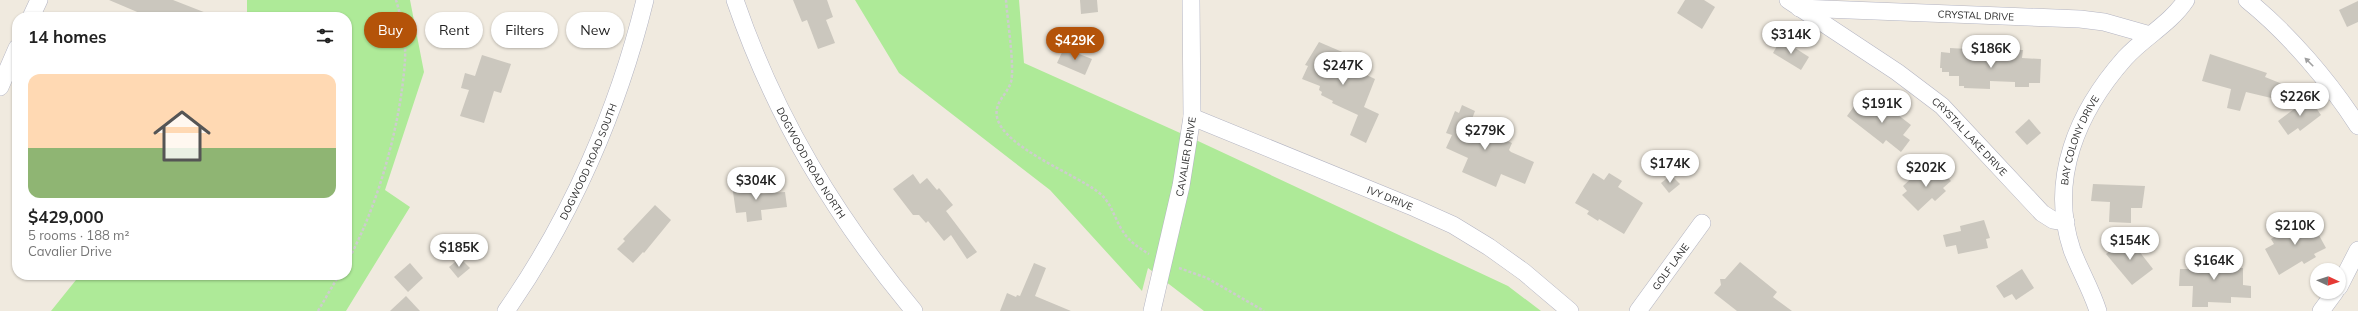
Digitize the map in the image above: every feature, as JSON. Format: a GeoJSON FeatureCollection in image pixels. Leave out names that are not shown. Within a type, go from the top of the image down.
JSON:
{"type":"FeatureCollection","features":[{"type":"Feature","properties":{"kind":"street"},"geometry":{"type":"LineString","coordinates":[[33,12],[39,0]]}},
{"type":"Feature","properties":{"kind":"street","name":"DOGWOOD ROAD SOUTH"},"geometry":{"type":"LineString","coordinates":[[506,311],[549,245],[576,193],[604,125],[624,69],[644,0]]}},
{"type":"Feature","properties":{"kind":"street","name":"DOGWOOD ROAD NORTH"},"geometry":{"type":"LineString","coordinates":[[735,0],[768,86],[817,179],[849,227],[914,311]]}},
{"type":"Feature","properties":{"kind":"street","name":"CAVALIER DRIVE"},"geometry":{"type":"LineString","coordinates":[[1152,311],[1165,262],[1181,186],[1192,117],[1191,0]]}},
{"type":"Feature","properties":{"kind":"street","name":"BAY COLONY DRIVE"},"geometry":{"type":"LineString","coordinates":[[2098,311],[2092,293],[2072,250],[2066,222],[2064,186],[2070,151],[2082,120],[2111,74],[2131,52],[2172,18],[2186,0]]}},
{"type":"Feature","properties":{"kind":"street"},"geometry":{"type":"LineString","coordinates":[[2246,0],[2320,73],[2342,100],[2358,126]]}},
{"type":"Feature","properties":{"kind":"street","name":"CRYSTAL DRIVE"},"geometry":{"type":"LineString","coordinates":[[1794,4],[2080,19],[2104,22],[2150,35]]}},
{"type":"Feature","properties":{"kind":"street","name":"CRYSTAL LAKE DRIVE"},"geometry":{"type":"LineString","coordinates":[[1794,4],[1897,72],[1939,103],[1970,134],[2042,213],[2053,220],[2066,222]]}},
{"type":"Feature","properties":{"kind":"street"},"geometry":{"type":"LineString","coordinates":[[0,87],[12,59]]}},
{"type":"Feature","properties":{"kind":"street","name":"IVY DRIVE"},"geometry":{"type":"LineString","coordinates":[[1192,117],[1453,225],[1489,247],[1524,272],[1570,311]]}},
{"type":"Feature","properties":{"kind":"street","name":"GOLF LANE"},"geometry":{"type":"LineString","coordinates":[[1638,311],[1702,223]]}},
{"type":"Feature","properties":{"kind":"street"},"geometry":{"type":"LineString","coordinates":[[2346,273],[2358,250]]}},
{"type":"Feature","properties":{"kind":"street"},"geometry":{"type":"LineString","coordinates":[[2321,311],[2330,299]]}},
{"type":"Feature","properties":{"kind":"path"},"geometry":{"type":"LineString","coordinates":[[352,253],[378,187],[397,119],[405,60],[403,25],[396,0]]}},
{"type":"Feature","properties":{"kind":"path"},"geometry":{"type":"LineString","coordinates":[[1006,0],[1011,82],[998,103],[996,111],[1002,128],[1010,137],[1064,173],[1098,191],[1107,200],[1123,232],[1134,245],[1165,262],[1207,278],[1264,311]]}},
{"type":"Feature","properties":{"kind":"path"},"geometry":{"type":"LineString","coordinates":[[318,311],[336,280]]}},
{"type":"Feature","properties":{"kind":"green space"},"geometry":{"type":"Polygon","coordinates":[[[247,0],[410,0],[412,12],[364,12],[364,48],[417,48],[417,36],[424,72],[385,190],[410,207],[346,311],[51,311],[76,280],[352,280],[352,12],[247,12],[247,0]]]}},
{"type":"Feature","properties":{"kind":"green space"},"geometry":{"type":"Polygon","coordinates":[[[855,0],[1019,0],[1024,63],[1198,141],[1508,286],[1541,311],[1204,311],[1148,268],[1142,291],[1050,190],[899,73],[855,0]]]}},
{"type":"Feature","properties":{"kind":"building"},"geometry":{"type":"Polygon","coordinates":[[[109,0],[173,0],[204,12],[137,12],[109,0]]]}},
{"type":"Feature","properties":{"kind":"building"},"geometry":{"type":"Polygon","coordinates":[[[793,0],[827,0],[833,17],[826,20],[835,43],[818,49],[807,20],[802,22],[793,0]]]}},
{"type":"Feature","properties":{"kind":"building"},"geometry":{"type":"Polygon","coordinates":[[[1080,0],[1097,0],[1098,12],[1081,14],[1080,0]]]}},
{"type":"Feature","properties":{"kind":"building"},"geometry":{"type":"Polygon","coordinates":[[[1685,0],[1704,0],[1715,7],[1702,29],[1677,13],[1685,0]]]}},
{"type":"Feature","properties":{"kind":"building"},"geometry":{"type":"Polygon","coordinates":[[[2358,1],[2358,22],[2347,27],[2339,10],[2358,1]]]}},
{"type":"Feature","properties":{"kind":"building"},"geometry":{"type":"Polygon","coordinates":[[[1781,39],[1809,57],[1801,70],[1773,53],[1781,39]]]}},
{"type":"Feature","properties":{"kind":"building"},"geometry":{"type":"Polygon","coordinates":[[[1319,42],[1354,57],[1352,61],[1359,64],[1358,71],[1375,79],[1364,107],[1379,114],[1366,143],[1350,135],[1358,115],[1332,103],[1333,101],[1321,95],[1322,92],[1319,90],[1320,86],[1302,79],[1308,66],[1305,65],[1319,42]]]}},
{"type":"Feature","properties":{"kind":"building"},"geometry":{"type":"Polygon","coordinates":[[[1064,48],[1092,59],[1085,75],[1057,63],[1064,48]]]}},
{"type":"Feature","properties":{"kind":"building"},"geometry":{"type":"Polygon","coordinates":[[[1950,48],[1968,49],[1968,54],[1975,55],[1975,57],[2006,58],[2006,50],[2023,50],[2022,58],[2041,59],[2040,83],[2029,83],[2029,87],[2015,87],[2015,82],[1990,81],[1990,89],[1964,88],[1964,86],[1959,86],[1959,76],[1949,76],[1949,72],[1942,72],[1942,68],[1940,68],[1941,52],[1950,53],[1950,48]]]}},
{"type":"Feature","properties":{"kind":"building"},"geometry":{"type":"Polygon","coordinates":[[[2210,54],[2267,73],[2265,77],[2292,88],[2288,102],[2246,92],[2240,111],[2227,108],[2231,89],[2202,81],[2210,54]]]}},
{"type":"Feature","properties":{"kind":"building"},"geometry":{"type":"Polygon","coordinates":[[[482,55],[511,64],[501,93],[494,91],[484,123],[460,116],[469,90],[461,88],[465,73],[475,76],[482,55]]]}},
{"type":"Feature","properties":{"kind":"building"},"geometry":{"type":"Polygon","coordinates":[[[1875,97],[1911,125],[1903,135],[1910,140],[1901,152],[1886,140],[1883,144],[1847,116],[1855,105],[1863,112],[1875,97]]]}},
{"type":"Feature","properties":{"kind":"building"},"geometry":{"type":"Polygon","coordinates":[[[2309,98],[2321,115],[2300,131],[2298,128],[2288,135],[2278,121],[2309,98]]]}},
{"type":"Feature","properties":{"kind":"building"},"geometry":{"type":"Polygon","coordinates":[[[1462,105],[1475,111],[1472,119],[1475,120],[1474,122],[1486,128],[1484,131],[1512,143],[1509,150],[1511,152],[1534,162],[1525,184],[1501,174],[1496,187],[1462,172],[1468,158],[1446,148],[1452,135],[1446,133],[1455,111],[1459,113],[1462,105]]]}},
{"type":"Feature","properties":{"kind":"building"},"geometry":{"type":"Polygon","coordinates":[[[2029,119],[2041,133],[2027,145],[2015,132],[2029,119]]]}},
{"type":"Feature","properties":{"kind":"building"},"geometry":{"type":"Polygon","coordinates":[[[1935,164],[1951,181],[1943,188],[1946,191],[1935,201],[1932,198],[1918,211],[1902,195],[1907,191],[1903,186],[1915,175],[1920,179],[1935,164]]]}},
{"type":"Feature","properties":{"kind":"building"},"geometry":{"type":"Polygon","coordinates":[[[1593,173],[1604,180],[1609,173],[1622,181],[1618,187],[1643,203],[1624,234],[1599,219],[1598,221],[1587,214],[1589,211],[1575,203],[1593,173]]]}},
{"type":"Feature","properties":{"kind":"building"},"geometry":{"type":"Polygon","coordinates":[[[913,174],[920,184],[927,178],[937,190],[939,188],[953,205],[946,211],[977,252],[967,259],[951,235],[944,241],[928,221],[926,223],[919,215],[913,215],[893,189],[913,174]]]}},
{"type":"Feature","properties":{"kind":"building"},"geometry":{"type":"Polygon","coordinates":[[[1671,175],[1680,184],[1669,193],[1661,183],[1671,175]]]}},
{"type":"Feature","properties":{"kind":"building"},"geometry":{"type":"Polygon","coordinates":[[[756,182],[757,194],[785,192],[787,207],[761,210],[762,220],[747,222],[746,212],[736,213],[732,185],[756,182]]]}},
{"type":"Feature","properties":{"kind":"building"},"geometry":{"type":"Polygon","coordinates":[[[2093,184],[2145,186],[2142,208],[2131,208],[2131,223],[2109,222],[2110,202],[2091,201],[2093,184]]]}},
{"type":"Feature","properties":{"kind":"building"},"geometry":{"type":"Polygon","coordinates":[[[655,205],[671,220],[644,253],[643,252],[633,263],[617,249],[625,241],[623,239],[655,205]]]}},
{"type":"Feature","properties":{"kind":"building"},"geometry":{"type":"Polygon","coordinates":[[[2309,217],[2326,248],[2314,254],[2316,257],[2304,264],[2302,261],[2279,275],[2265,249],[2274,244],[2271,239],[2309,217]]]}},
{"type":"Feature","properties":{"kind":"building"},"geometry":{"type":"Polygon","coordinates":[[[1984,220],[1990,238],[1986,239],[1988,248],[1958,254],[1956,245],[1946,247],[1943,235],[1961,231],[1960,226],[1984,220]]]}},
{"type":"Feature","properties":{"kind":"building"},"geometry":{"type":"Polygon","coordinates":[[[2128,237],[2153,269],[2132,285],[2106,254],[2128,237]]]}},
{"type":"Feature","properties":{"kind":"building"},"geometry":{"type":"Polygon","coordinates":[[[2194,254],[2209,255],[2210,260],[2232,261],[2231,267],[2243,268],[2243,285],[2251,286],[2251,298],[2231,297],[2231,303],[2208,302],[2208,307],[2192,307],[2193,286],[2179,286],[2180,269],[2193,269],[2194,254]]]}},
{"type":"Feature","properties":{"kind":"building"},"geometry":{"type":"Polygon","coordinates":[[[460,258],[470,268],[458,278],[449,267],[460,258]]]}},
{"type":"Feature","properties":{"kind":"building"},"geometry":{"type":"Polygon","coordinates":[[[1740,262],[1777,292],[1773,297],[1792,311],[1737,311],[1714,293],[1721,285],[1720,279],[1725,279],[1740,262]]]}},
{"type":"Feature","properties":{"kind":"building"},"geometry":{"type":"Polygon","coordinates":[[[410,263],[423,278],[408,292],[394,277],[410,263]]]}},
{"type":"Feature","properties":{"kind":"building"},"geometry":{"type":"Polygon","coordinates":[[[1034,263],[1046,268],[1035,296],[1071,311],[1000,311],[1007,293],[1016,297],[1017,295],[1020,296],[1034,263]]]}},
{"type":"Feature","properties":{"kind":"building"},"geometry":{"type":"Polygon","coordinates":[[[2022,269],[2034,288],[2016,300],[2012,294],[2004,298],[1996,286],[2022,269]]]}},
{"type":"Feature","properties":{"kind":"building"},"geometry":{"type":"Polygon","coordinates":[[[406,296],[420,311],[390,311],[406,296]]]}}]}
